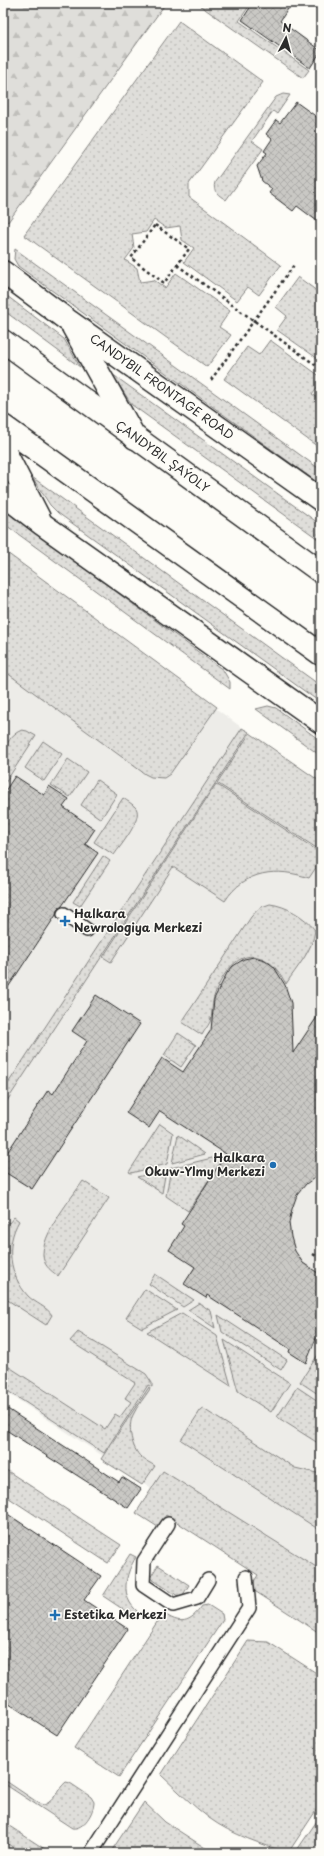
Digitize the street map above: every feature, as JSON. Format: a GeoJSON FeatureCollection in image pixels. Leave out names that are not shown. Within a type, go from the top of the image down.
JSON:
{"type":"FeatureCollection","features":[{"type":"Feature","properties":{"kind":"street","name":"CANDYBIL FRONTAGE ROAD"},"geometry":{"type":"LineString","coordinates":[[3,272],[70,322],[321,500]]}},
{"type":"Feature","properties":{"kind":"street"},"geometry":{"type":"LineString","coordinates":[[70,322],[134,438]]}},
{"type":"Feature","properties":{"kind":"street","name":"ÇANDYBIL ŞAÝOLY"},"geometry":{"type":"LineString","coordinates":[[3,341],[134,438],[321,572]]}},
{"type":"Feature","properties":{"kind":"street"},"geometry":{"type":"LineString","coordinates":[[3,426],[321,654]]}},
{"type":"Feature","properties":{"kind":"street"},"geometry":{"type":"LineString","coordinates":[[3,448],[42,524]]}},
{"type":"Feature","properties":{"kind":"street"},"geometry":{"type":"LineString","coordinates":[[3,494],[42,524],[321,722]]}},
{"type":"Feature","properties":{"kind":"lane"},"geometry":{"type":"LineString","coordinates":[[64,914],[88,930]]}},
{"type":"Feature","properties":{"kind":"lane"},"geometry":{"type":"LineString","coordinates":[[168,1524],[144,1560],[143,1585],[173,1605],[197,1598],[208,1580]]}},
{"type":"Feature","properties":{"kind":"lane"},"geometry":{"type":"LineString","coordinates":[[91,1853],[249,1608],[246,1578]]}},
{"type":"Feature","properties":{"kind":"path"},"geometry":{"type":"LineString","coordinates":[[155,225],[189,249],[177,265],[164,283],[131,258],[155,225]]}},
{"type":"Feature","properties":{"kind":"path"},"geometry":{"type":"LineString","coordinates":[[177,265],[321,369]]}},
{"type":"Feature","properties":{"kind":"path"},"geometry":{"type":"LineString","coordinates":[[211,380],[294,265]]}},
{"type":"Feature","properties":{"kind":"path"},"geometry":{"type":"LineString","coordinates":[[321,389],[318,393],[321,395]]}},
{"type":"Feature","properties":{"kind":"path"},"geometry":{"type":"LineString","coordinates":[[313,1254],[321,1259]]}},
{"type":"Feature","properties":{"kind":"shaded area"},"geometry":{"type":"Polygon","coordinates":[[[3,552],[321,786],[321,1600],[3,1390],[3,552]]]}},
{"type":"Feature","properties":{"kind":"green space"},"geometry":{"type":"Polygon","coordinates":[[[3,3],[166,3],[8,222],[3,218],[3,3]]]}},
{"type":"Feature","properties":{"kind":"green space"},"geometry":{"type":"Polygon","coordinates":[[[199,3],[251,3],[239,21],[309,70],[303,78],[202,7],[199,3]]]}},
{"type":"Feature","properties":{"kind":"green space"},"geometry":{"type":"Polygon","coordinates":[[[179,21],[263,82],[189,184],[189,197],[281,265],[259,295],[248,287],[237,301],[184,262],[194,248],[182,240],[180,226],[166,228],[154,220],[146,232],[132,234],[134,248],[125,260],[137,268],[140,282],[154,280],[165,288],[176,273],[230,311],[219,327],[231,335],[207,367],[24,235],[179,21]]]}},
{"type":"Feature","properties":{"kind":"green space"},"geometry":{"type":"Polygon","coordinates":[[[283,94],[290,95],[277,114],[273,111],[252,141],[263,149],[226,200],[215,191],[215,182],[276,97],[283,94]]]}},
{"type":"Feature","properties":{"kind":"green space"},"geometry":{"type":"Polygon","coordinates":[[[15,249],[321,470],[321,485],[18,266],[14,259],[15,249]]]}},
{"type":"Feature","properties":{"kind":"green space"},"geometry":{"type":"Polygon","coordinates":[[[298,277],[321,294],[321,361],[277,330],[287,316],[276,307],[298,277]]]}},
{"type":"Feature","properties":{"kind":"green space"},"geometry":{"type":"Polygon","coordinates":[[[3,293],[64,339],[80,367],[3,310],[3,293]]]}},
{"type":"Feature","properties":{"kind":"green space"},"geometry":{"type":"Polygon","coordinates":[[[270,340],[321,377],[321,382],[312,394],[321,400],[321,449],[224,379],[247,347],[259,355],[270,340]]]}},
{"type":"Feature","properties":{"kind":"green space"},"geometry":{"type":"Polygon","coordinates":[[[112,374],[321,525],[321,541],[132,405],[112,374]]]}},
{"type":"Feature","properties":{"kind":"green space"},"geometry":{"type":"Polygon","coordinates":[[[32,477],[321,686],[321,703],[58,513],[50,505],[32,477]]]}},
{"type":"Feature","properties":{"kind":"green space"},"geometry":{"type":"Polygon","coordinates":[[[3,509],[223,670],[230,682],[230,689],[3,523],[3,509]]]}},
{"type":"Feature","properties":{"kind":"green space"},"geometry":{"type":"Polygon","coordinates":[[[3,550],[217,707],[170,774],[164,778],[151,777],[145,774],[3,670],[3,550]]]}},
{"type":"Feature","properties":{"kind":"green space"},"geometry":{"type":"Polygon","coordinates":[[[268,706],[276,708],[321,741],[321,756],[256,709],[268,706]]]}},
{"type":"Feature","properties":{"kind":"green space"},"geometry":{"type":"Polygon","coordinates":[[[242,728],[249,732],[3,1107],[3,1091],[242,728]]]}},
{"type":"Feature","properties":{"kind":"green space"},"geometry":{"type":"Polygon","coordinates":[[[22,730],[36,736],[3,786],[3,762],[6,746],[15,734],[22,730]]]}},
{"type":"Feature","properties":{"kind":"green space"},"geometry":{"type":"Polygon","coordinates":[[[250,733],[321,782],[321,851],[217,783],[250,733]]]}},
{"type":"Feature","properties":{"kind":"green space"},"geometry":{"type":"Polygon","coordinates":[[[43,741],[62,754],[44,781],[25,768],[43,741]]]}},
{"type":"Feature","properties":{"kind":"green space"},"geometry":{"type":"Polygon","coordinates":[[[68,759],[87,772],[70,797],[51,785],[68,759]]]}},
{"type":"Feature","properties":{"kind":"green space"},"geometry":{"type":"Polygon","coordinates":[[[97,780],[117,794],[101,819],[81,805],[97,780]]]}},
{"type":"Feature","properties":{"kind":"green space"},"geometry":{"type":"Polygon","coordinates":[[[216,784],[321,853],[321,869],[317,866],[309,878],[274,872],[252,877],[233,891],[225,901],[173,867],[111,962],[103,957],[216,784]]]}},
{"type":"Feature","properties":{"kind":"green space"},"geometry":{"type":"Polygon","coordinates":[[[123,798],[136,808],[137,813],[134,825],[114,855],[94,842],[123,798]]]}},
{"type":"Feature","properties":{"kind":"green space"},"geometry":{"type":"Polygon","coordinates":[[[103,856],[110,861],[80,906],[73,902],[103,856]]]}},
{"type":"Feature","properties":{"kind":"green space"},"geometry":{"type":"Polygon","coordinates":[[[270,904],[294,912],[311,925],[315,930],[314,937],[308,951],[286,984],[275,967],[263,959],[250,956],[242,958],[235,963],[224,975],[216,990],[210,1022],[202,1035],[182,1022],[251,917],[259,908],[270,904]]]}},
{"type":"Feature","properties":{"kind":"green space"},"geometry":{"type":"Polygon","coordinates":[[[178,1033],[196,1045],[181,1067],[164,1055],[178,1033]]]}},
{"type":"Feature","properties":{"kind":"green space"},"geometry":{"type":"Polygon","coordinates":[[[160,1124],[173,1133],[167,1164],[131,1173],[129,1172],[160,1124]]]}},
{"type":"Feature","properties":{"kind":"green space"},"geometry":{"type":"Polygon","coordinates":[[[178,1135],[205,1154],[172,1163],[178,1135]]]}},
{"type":"Feature","properties":{"kind":"green space"},"geometry":{"type":"Polygon","coordinates":[[[212,1158],[220,1163],[188,1211],[166,1196],[171,1168],[212,1158]]]}},
{"type":"Feature","properties":{"kind":"green space"},"geometry":{"type":"Polygon","coordinates":[[[166,1170],[162,1193],[137,1177],[166,1170]]]}},
{"type":"Feature","properties":{"kind":"green space"},"geometry":{"type":"Polygon","coordinates":[[[83,1181],[109,1198],[58,1276],[49,1269],[45,1263],[43,1254],[45,1244],[55,1221],[83,1181]]]}},
{"type":"Feature","properties":{"kind":"green space"},"geometry":{"type":"Polygon","coordinates":[[[14,1217],[19,1221],[12,1240],[11,1260],[13,1269],[22,1288],[28,1296],[52,1315],[46,1325],[3,1297],[3,1219],[9,1223],[14,1217]]]}},
{"type":"Feature","properties":{"kind":"green space"},"geometry":{"type":"Polygon","coordinates":[[[155,1274],[194,1300],[183,1307],[149,1284],[155,1274]]]}},
{"type":"Feature","properties":{"kind":"green space"},"geometry":{"type":"Polygon","coordinates":[[[145,1289],[177,1310],[142,1328],[126,1318],[145,1289]]]}},
{"type":"Feature","properties":{"kind":"green space"},"geometry":{"type":"Polygon","coordinates":[[[199,1303],[211,1311],[215,1328],[188,1310],[199,1303]]]}},
{"type":"Feature","properties":{"kind":"green space"},"geometry":{"type":"Polygon","coordinates":[[[182,1313],[217,1336],[231,1386],[147,1332],[182,1313]]]}},
{"type":"Feature","properties":{"kind":"green space"},"geometry":{"type":"Polygon","coordinates":[[[218,1315],[287,1360],[281,1370],[222,1332],[218,1315]]]}},
{"type":"Feature","properties":{"kind":"green space"},"geometry":{"type":"Polygon","coordinates":[[[78,1332],[146,1374],[152,1383],[152,1387],[148,1385],[104,1453],[3,1388],[3,1363],[105,1429],[115,1414],[120,1417],[131,1402],[125,1398],[135,1383],[70,1341],[78,1332]]]}},
{"type":"Feature","properties":{"kind":"green space"},"geometry":{"type":"Polygon","coordinates":[[[224,1340],[290,1383],[271,1412],[238,1391],[224,1340]]]}},
{"type":"Feature","properties":{"kind":"green space"},"geometry":{"type":"Polygon","coordinates":[[[321,1350],[321,1396],[300,1382],[321,1350]]]}},
{"type":"Feature","properties":{"kind":"green space"},"geometry":{"type":"Polygon","coordinates":[[[149,1387],[150,1389],[133,1415],[130,1426],[131,1438],[135,1449],[143,1458],[155,1466],[142,1485],[101,1459],[149,1387]]]}},
{"type":"Feature","properties":{"kind":"green space"},"geometry":{"type":"Polygon","coordinates":[[[297,1387],[321,1403],[321,1445],[277,1417],[297,1387]]]}},
{"type":"Feature","properties":{"kind":"green space"},"geometry":{"type":"Polygon","coordinates":[[[202,1408],[295,1468],[321,1474],[321,1531],[181,1440],[202,1408]]]}},
{"type":"Feature","properties":{"kind":"green space"},"geometry":{"type":"Polygon","coordinates":[[[3,1468],[121,1545],[108,1563],[3,1494],[3,1468]]]}},
{"type":"Feature","properties":{"kind":"green space"},"geometry":{"type":"Polygon","coordinates":[[[163,1471],[321,1570],[321,1634],[250,1588],[258,1575],[166,1515],[158,1527],[136,1513],[163,1471]]]}},
{"type":"Feature","properties":{"kind":"green space"},"geometry":{"type":"Polygon","coordinates":[[[130,1554],[136,1557],[129,1571],[126,1585],[128,1599],[137,1611],[133,1616],[103,1596],[130,1554]]]}},
{"type":"Feature","properties":{"kind":"green space"},"geometry":{"type":"Polygon","coordinates":[[[158,1565],[189,1585],[181,1598],[150,1578],[158,1565]]]}},
{"type":"Feature","properties":{"kind":"green space"},"geometry":{"type":"Polygon","coordinates":[[[208,1605],[222,1614],[223,1620],[119,1777],[74,1748],[163,1613],[180,1621],[189,1619],[198,1612],[202,1606],[208,1605]]]}},
{"type":"Feature","properties":{"kind":"green space"},"geometry":{"type":"Polygon","coordinates":[[[248,1641],[268,1642],[321,1676],[321,1803],[288,1853],[247,1838],[218,1824],[197,1808],[161,1775],[248,1641]]]}},
{"type":"Feature","properties":{"kind":"green space"},"geometry":{"type":"Polygon","coordinates":[[[3,1779],[40,1804],[44,1805],[54,1797],[66,1782],[70,1783],[91,1797],[94,1802],[94,1806],[88,1820],[76,1828],[72,1828],[3,1783],[3,1779]]]}},
{"type":"Feature","properties":{"kind":"green space"},"geometry":{"type":"Polygon","coordinates":[[[144,1802],[165,1822],[213,1853],[110,1853],[144,1802]]]}},
{"type":"Feature","properties":{"kind":"green space"},"geometry":{"type":"Polygon","coordinates":[[[321,1815],[321,1853],[295,1853],[321,1815]]]}},
{"type":"Feature","properties":{"kind":"green space"},"geometry":{"type":"Polygon","coordinates":[[[3,1822],[51,1853],[22,1853],[3,1841],[3,1822]]]}},
{"type":"Feature","properties":{"kind":"building"},"geometry":{"type":"Polygon","coordinates":[[[253,3],[292,3],[280,21],[321,51],[310,68],[242,20],[253,3]]]}},
{"type":"Feature","properties":{"kind":"building"},"geometry":{"type":"Polygon","coordinates":[[[296,102],[321,120],[321,224],[297,206],[293,211],[269,193],[272,189],[262,181],[257,166],[267,153],[264,151],[272,139],[266,134],[276,120],[280,123],[296,102]]]}},
{"type":"Feature","properties":{"kind":"building"},"geometry":{"type":"Polygon","coordinates":[[[15,776],[44,795],[49,786],[69,799],[63,807],[95,829],[85,844],[98,853],[62,906],[57,910],[56,915],[3,995],[3,794],[15,776]]]}},
{"type":"Feature","properties":{"kind":"building","name":"Halkara Okuw-Ylmy Merkezi"},"geometry":{"type":"Polygon","coordinates":[[[254,957],[265,960],[274,967],[285,985],[291,1003],[293,1053],[321,1011],[321,1173],[306,1184],[297,1195],[289,1223],[295,1251],[303,1263],[321,1275],[321,1326],[306,1363],[289,1352],[290,1349],[207,1295],[206,1298],[184,1284],[195,1267],[169,1250],[184,1226],[181,1224],[226,1154],[160,1111],[149,1128],[126,1113],[162,1058],[183,1072],[211,1030],[214,999],[227,973],[233,966],[244,959],[254,957]]]}},
{"type":"Feature","properties":{"kind":"building"},"geometry":{"type":"Polygon","coordinates":[[[96,995],[140,1024],[32,1189],[3,1171],[3,1159],[48,1090],[53,1094],[87,1041],[72,1031],[96,995]]]}},
{"type":"Feature","properties":{"kind":"building"},"geometry":{"type":"Polygon","coordinates":[[[3,1406],[119,1482],[122,1477],[141,1489],[128,1508],[3,1428],[3,1406]]]}},
{"type":"Feature","properties":{"kind":"building","name":"Estetika Merkezi"},"geometry":{"type":"Polygon","coordinates":[[[3,1511],[101,1576],[84,1600],[128,1629],[57,1735],[3,1700],[3,1511]]]}},
{"type":"Feature","properties":{"kind":"place","name":"Halkara Newrologiya Merkezi"},"geometry":{"type":"Point","coordinates":[65,921]}},
{"type":"Feature","properties":{"kind":"place","name":"Halkara Okuw-Ylmy Merkezi"},"geometry":{"type":"Point","coordinates":[273,1165]}},
{"type":"Feature","properties":{"kind":"place","name":"Estetika Merkezi"},"geometry":{"type":"Point","coordinates":[55,1615]}}]}
